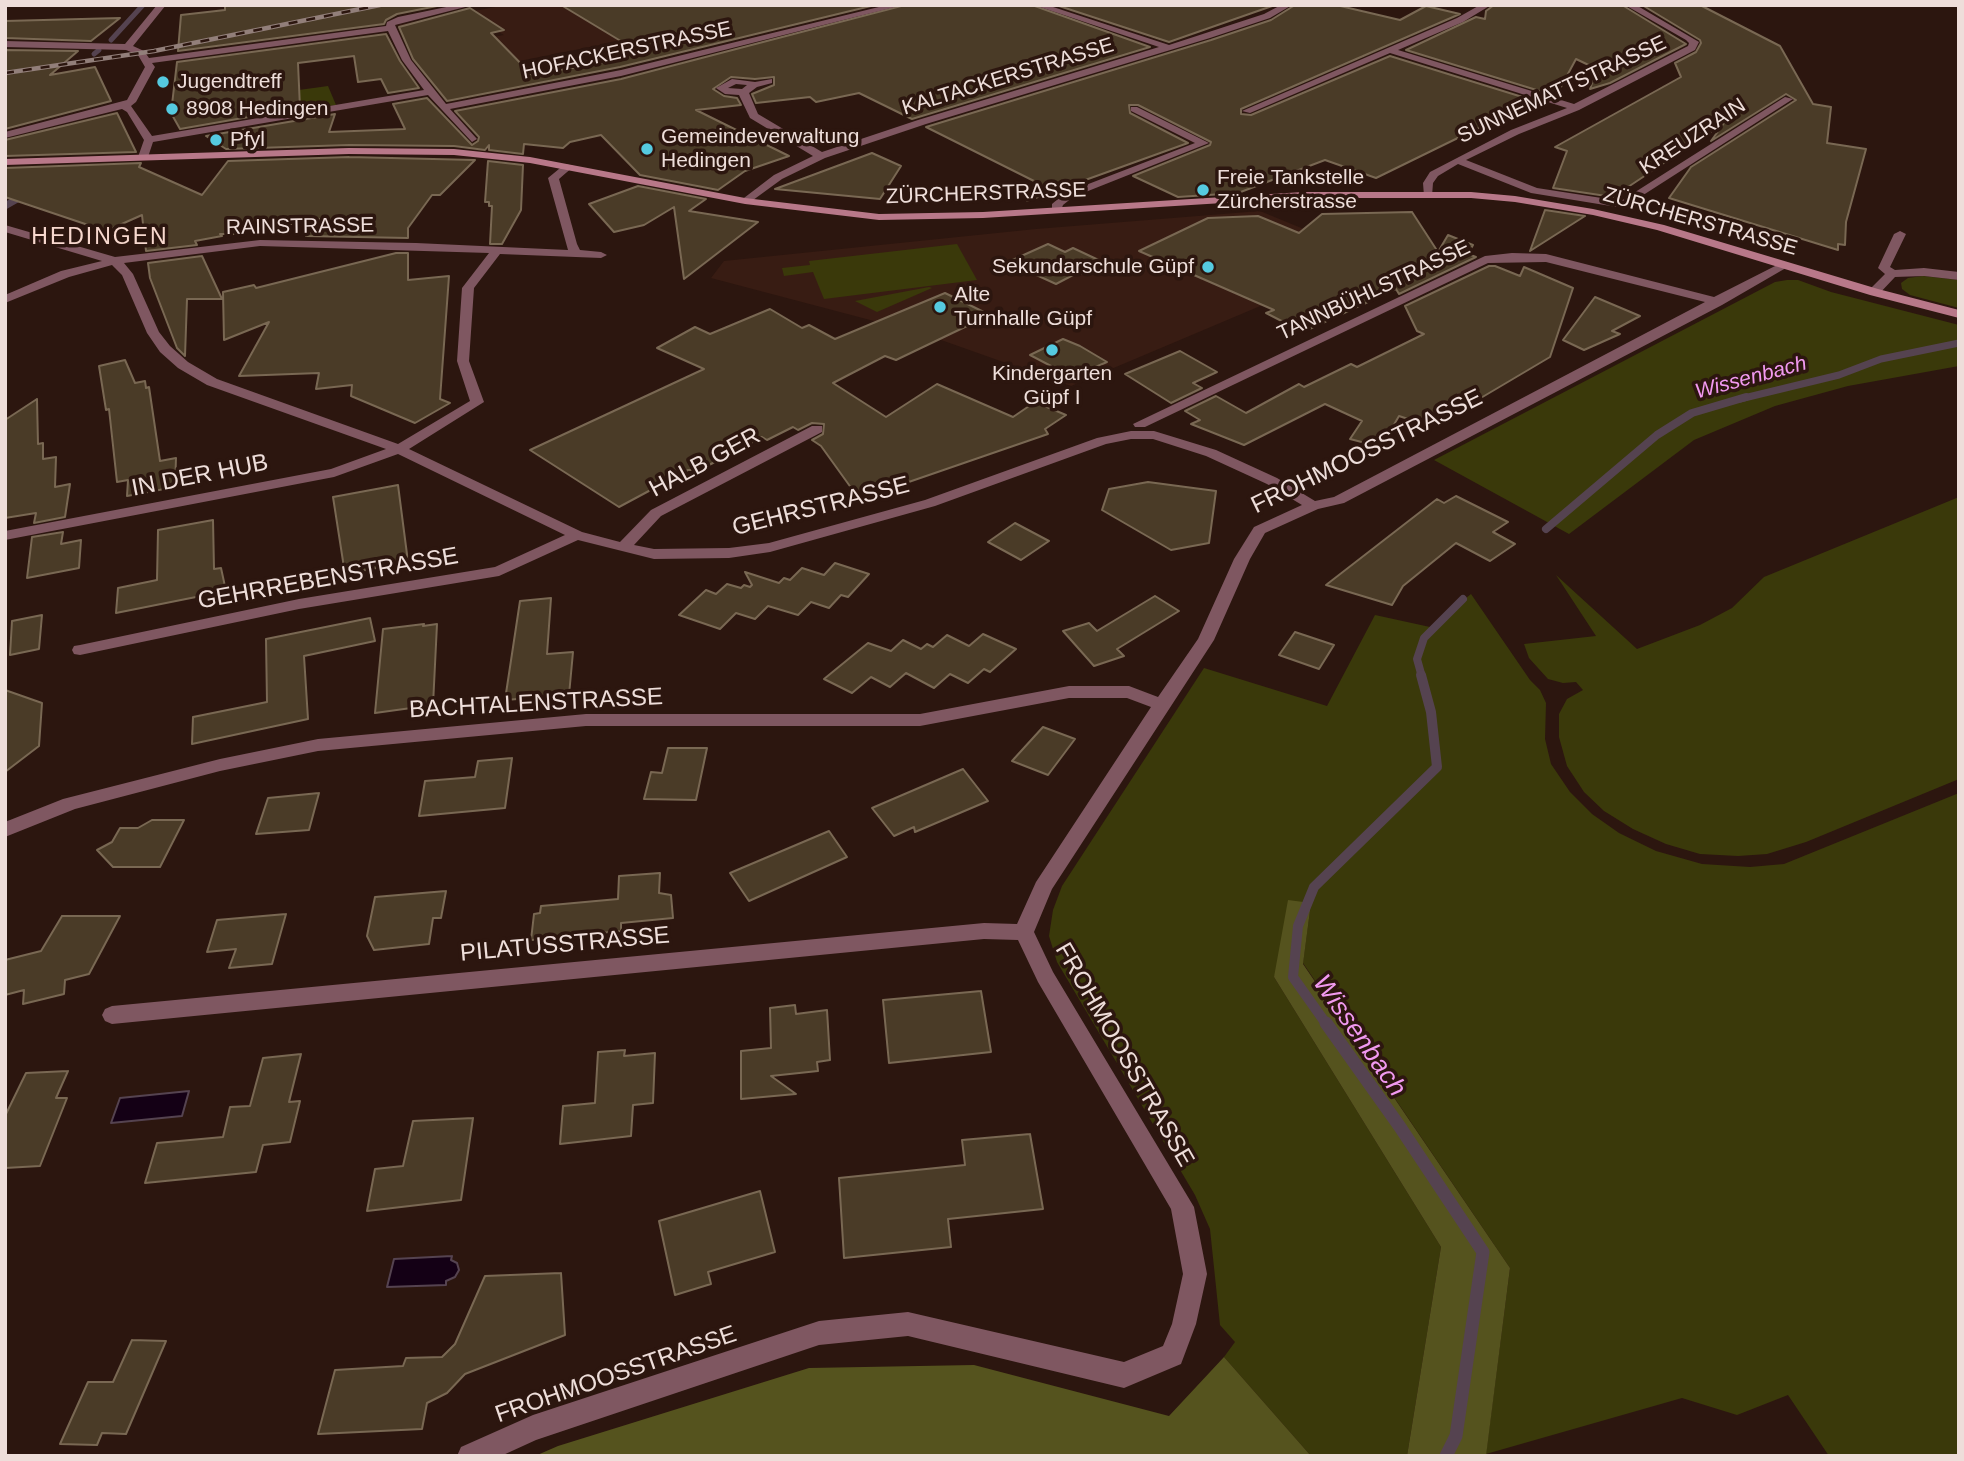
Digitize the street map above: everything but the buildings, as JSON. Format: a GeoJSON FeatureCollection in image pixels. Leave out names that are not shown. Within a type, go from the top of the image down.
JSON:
{"type":"FeatureCollection","features":[{"type":"Feature","properties":{"kind":"main road","name":"ZÜRCHERSTRASSE"},"geometry":{"type":"LineString","coordinates":[[5,162],[409,151],[492,155],[569,166],[745,201],[879,217],[1056,211],[1303,195],[1428,194],[1515,199],[1660,227],[1874,292],[1959,314]]}},
{"type":"Feature","properties":{"kind":"street"},"geometry":{"type":"LineString","coordinates":[[127,47],[162,5]]}},
{"type":"Feature","properties":{"kind":"street"},"geometry":{"type":"LineString","coordinates":[[469,5],[390,24],[407,60],[430,92],[472,139]]}},
{"type":"Feature","properties":{"kind":"street","name":"HOFACKERSTRASSE"},"geometry":{"type":"LineString","coordinates":[[443,107],[621,73],[899,5]]}},
{"type":"Feature","properties":{"kind":"street"},"geometry":{"type":"LineString","coordinates":[[1040,5],[1170,48]]}},
{"type":"Feature","properties":{"kind":"street","name":"KALTACKERSTRASSE"},"geometry":{"type":"LineString","coordinates":[[745,201],[778,177],[821,156],[922,122],[1170,48],[1267,16],[1288,5]]}},
{"type":"Feature","properties":{"kind":"street"},"geometry":{"type":"LineString","coordinates":[[1247,111],[1460,20],[1487,5]]}},
{"type":"Feature","properties":{"kind":"street","name":"SUNNEMATTSTRASSE"},"geometry":{"type":"LineString","coordinates":[[1428,194],[1428,183],[1434,174],[1457,160],[1515,132],[1576,108],[1692,48],[1694,42],[1689,38],[1629,5]]}},
{"type":"Feature","properties":{"kind":"street"},"geometry":{"type":"LineString","coordinates":[[148,61],[391,28]]}},
{"type":"Feature","properties":{"kind":"street"},"geometry":{"type":"LineString","coordinates":[[5,44],[127,47],[141,53],[150,67],[131,102],[123,106],[5,135]]}},
{"type":"Feature","properties":{"kind":"street"},"geometry":{"type":"LineString","coordinates":[[1390,50],[1576,108]]}},
{"type":"Feature","properties":{"kind":"street"},"geometry":{"type":"LineString","coordinates":[[769,81],[749,89],[750,108],[762,122],[821,156]]}},
{"type":"Feature","properties":{"kind":"street"},"geometry":{"type":"LineString","coordinates":[[149,140],[430,92]]}},
{"type":"Feature","properties":{"kind":"street","name":"KREUZRAIN"},"geometry":{"type":"LineString","coordinates":[[1457,160],[1535,191],[1623,205],[1788,99]]}},
{"type":"Feature","properties":{"kind":"street"},"geometry":{"type":"LineString","coordinates":[[123,106],[131,110],[149,140]]}},
{"type":"Feature","properties":{"kind":"street"},"geometry":{"type":"LineString","coordinates":[[1056,211],[1058,204],[1069,195],[1204,144],[1134,109]]}},
{"type":"Feature","properties":{"kind":"street"},"geometry":{"type":"LineString","coordinates":[[143,157],[149,140]]}},
{"type":"Feature","properties":{"kind":"street"},"geometry":{"type":"LineString","coordinates":[[569,166],[553,178],[570,244],[581,254]]}},
{"type":"Feature","properties":{"kind":"street","name":"RAINSTRASSE"},"geometry":{"type":"LineString","coordinates":[[5,228],[115,261],[190,250],[267,243],[581,254],[600,250]]}},
{"type":"Feature","properties":{"kind":"street"},"geometry":{"type":"LineString","coordinates":[[1900,234],[1884,268],[1892,274],[1924,272],[1959,276]]}},
{"type":"Feature","properties":{"kind":"street","name":"IN DER HUB"},"geometry":{"type":"LineString","coordinates":[[5,536],[334,473],[400,449],[477,402],[463,361],[468,288],[498,250]]}},
{"type":"Feature","properties":{"kind":"street","name":"TANNBÜHLSTRASSE"},"geometry":{"type":"LineString","coordinates":[[1140,424],[1485,260],[1512,257],[1546,258],[1718,302]]}},
{"type":"Feature","properties":{"kind":"street"},"geometry":{"type":"LineString","coordinates":[[5,299],[65,274],[115,261]]}},
{"type":"Feature","properties":{"kind":"street","name":"GEHRSTRASSE"},"geometry":{"type":"LineString","coordinates":[[115,261],[127,274],[153,333],[165,349],[183,365],[230,389],[400,449],[577,535],[623,548],[654,554],[685,555],[729,553],[770,547],[930,503],[1102,440],[1131,435],[1154,435],[1211,453],[1272,481],[1313,506]]}},
{"type":"Feature","properties":{"kind":"street","name":"FROHMOOSSTRASSE"},"geometry":{"type":"LineString","coordinates":[[471,1456],[533,1428],[819,1333],[908,1324],[1124,1375],[1172,1354],[1184,1324],[1195,1275],[1182,1207],[1045,976],[1024,932],[1043,887],[1206,640],[1241,559],[1259,530],[1313,506],[1339,500],[1785,265]]}},
{"type":"Feature","properties":{"kind":"street"},"geometry":{"type":"LineString","coordinates":[[1874,292],[1892,274]]}},
{"type":"Feature","properties":{"kind":"street","name":"HALB GER"},"geometry":{"type":"LineString","coordinates":[[623,548],[656,513],[817,429]]}},
{"type":"Feature","properties":{"kind":"street","name":"GEHRREBENSTRASSE"},"geometry":{"type":"LineString","coordinates":[[80,650],[299,604],[499,571],[577,535]]}},
{"type":"Feature","properties":{"kind":"street","name":"BACHTALENSTRASSE"},"geometry":{"type":"LineString","coordinates":[[5,830],[70,804],[220,765],[318,745],[586,720],[920,720],[1069,692],[1129,692],[1161,705]]}},
{"type":"Feature","properties":{"kind":"street","name":"PILATUSSTRASSE"},"geometry":{"type":"LineString","coordinates":[[112,1015],[971,933],[1024,932]]}},
{"type":"Feature","properties":{"kind":"shaded area"},"geometry":{"type":"Polygon","coordinates":[[[506,5],[801,5],[429,79],[409,51],[504,35],[493,29],[403,32],[398,25],[506,5]]]}},
{"type":"Feature","properties":{"kind":"shaded area"},"geometry":{"type":"Polygon","coordinates":[[[328,86],[336,105],[269,116],[270,94],[328,86]]]}},
{"type":"Feature","properties":{"kind":"shaded area"},"geometry":{"type":"Polygon","coordinates":[[[1260,211],[1374,258],[1071,386],[927,335],[711,278],[724,261],[1036,229],[1260,211]]]}},
{"type":"Feature","properties":{"kind":"shaded area"},"geometry":{"type":"Polygon","coordinates":[[[957,244],[977,280],[824,299],[813,272],[784,276],[782,268],[810,265],[809,261],[957,244]]]}},
{"type":"Feature","properties":{"kind":"shaded area"},"geometry":{"type":"Polygon","coordinates":[[[1923,276],[1959,280],[1959,308],[1910,295],[1902,289],[1901,283],[1908,278],[1923,276]]]}},
{"type":"Feature","properties":{"kind":"shaded area"},"geometry":{"type":"Polygon","coordinates":[[[1798,280],[1831,292],[1959,325],[1959,366],[1848,386],[1775,406],[1694,440],[1569,534],[1434,460],[1775,282],[1798,280]]]}},
{"type":"Feature","properties":{"kind":"shaded area"},"geometry":{"type":"Polygon","coordinates":[[[932,288],[877,312],[855,301],[932,288]]]}},
{"type":"Feature","properties":{"kind":"shaded area"},"geometry":{"type":"Polygon","coordinates":[[[1959,497],[1959,779],[1806,842],[1767,854],[1738,856],[1700,854],[1666,844],[1633,829],[1604,811],[1584,792],[1567,766],[1559,737],[1559,714],[1567,699],[1583,690],[1576,682],[1563,683],[1548,679],[1529,658],[1524,644],[1596,636],[1556,575],[1637,649],[1700,625],[1732,608],[1764,577],[1959,497]]]}},
{"type":"Feature","properties":{"kind":"shaded area"},"geometry":{"type":"Polygon","coordinates":[[[1471,594],[1530,680],[1540,690],[1546,703],[1545,739],[1551,764],[1570,792],[1592,814],[1619,833],[1656,851],[1702,864],[1750,867],[1784,864],[1959,793],[1959,1456],[1829,1456],[1788,1395],[1737,1415],[1682,1398],[1486,1454],[1510,1268],[1303,963],[1311,903],[1274,977],[1441,1247],[1407,1456],[1311,1456],[1224,1357],[1235,1342],[1220,1325],[1210,1229],[1195,1195],[1057,962],[1049,936],[1053,910],[1062,886],[1204,668],[1327,706],[1375,615],[1430,627],[1471,594]]]}},
{"type":"Feature","properties":{"kind":"shaded area"},"geometry":{"type":"Polygon","coordinates":[[[1288,900],[1311,903],[1303,964],[1510,1268],[1486,1456],[1407,1456],[1441,1247],[1274,977],[1288,900]]]}},
{"type":"Feature","properties":{"kind":"shaded area"},"geometry":{"type":"Polygon","coordinates":[[[189,1091],[182,1116],[111,1123],[120,1098],[189,1091]]]}},
{"type":"Feature","properties":{"kind":"shaded area"},"geometry":{"type":"Polygon","coordinates":[[[452,1256],[451,1260],[457,1263],[459,1270],[455,1277],[446,1281],[446,1285],[387,1287],[394,1259],[452,1256]]]}},
{"type":"Feature","properties":{"kind":"shaded area"},"geometry":{"type":"Polygon","coordinates":[[[1224,1357],[1311,1456],[535,1456],[558,1446],[809,1368],[974,1365],[1169,1416],[1224,1357]]]}},
{"type":"Feature","properties":{"kind":"waterway"},"geometry":{"type":"LineString","coordinates":[[111,40],[143,5]]}},
{"type":"Feature","properties":{"kind":"waterway"},"geometry":{"type":"LineString","coordinates":[[94,54],[99,50]]}},
{"type":"Feature","properties":{"kind":"waterway"},"geometry":{"type":"LineString","coordinates":[[5,206],[26,194]]}},
{"type":"Feature","properties":{"kind":"waterway","name":"Wissenbach"},"geometry":{"type":"LineString","coordinates":[[1740,399],[1839,375],[1881,359],[1959,343]]}},
{"type":"Feature","properties":{"kind":"waterway","name":"Wissenbach"},"geometry":{"type":"LineString","coordinates":[[1546,529],[1657,435],[1692,413],[1746,397]]}},
{"type":"Feature","properties":{"kind":"waterway","name":"Wissenbach"},"geometry":{"type":"LineString","coordinates":[[1422,677],[1417,659],[1424,638],[1463,599]]}},
{"type":"Feature","properties":{"kind":"waterway","name":"Wissenbach"},"geometry":{"type":"LineString","coordinates":[[1327,1025],[1293,977],[1298,926],[1314,887],[1437,767],[1431,712],[1421,675]]}},
{"type":"Feature","properties":{"kind":"waterway","name":"Wissenbach"},"geometry":{"type":"LineString","coordinates":[[1326,1023],[1400,1127],[1483,1252],[1456,1436],[1446,1456]]}},
{"type":"Feature","properties":{"kind":"railway"},"geometry":{"type":"LineString","coordinates":[[5,73],[154,51],[380,5]]}},
{"type":"Feature","properties":{"kind":"place","name":"Jugendtreff"},"geometry":{"type":"Point","coordinates":[163,82]}},
{"type":"Feature","properties":{"kind":"place","name":"8908 Hedingen"},"geometry":{"type":"Point","coordinates":[172,109]}},
{"type":"Feature","properties":{"kind":"place","name":"Pfyl"},"geometry":{"type":"Point","coordinates":[216,140]}},
{"type":"Feature","properties":{"kind":"place","name":"Gemeindeverwaltung Hedingen"},"geometry":{"type":"Point","coordinates":[647,149]}},
{"type":"Feature","properties":{"kind":"place","name":"Freie Tankstelle Zürcherstrasse"},"geometry":{"type":"Point","coordinates":[1203,190]}},
{"type":"Feature","properties":{"kind":"place","name":"Sekundarschule Güpf"},"geometry":{"type":"Point","coordinates":[1208,267]}},
{"type":"Feature","properties":{"kind":"place","name":"Alte Turnhalle Güpf"},"geometry":{"type":"Point","coordinates":[940,307]}},
{"type":"Feature","properties":{"kind":"place","name":"Kindergarten Güpf I"},"geometry":{"type":"Point","coordinates":[1052,350]}},
{"type":"Feature","properties":{"kind":"district","name":"HEDINGEN"},"geometry":{"type":"Point","coordinates":[100,238]}}]}
